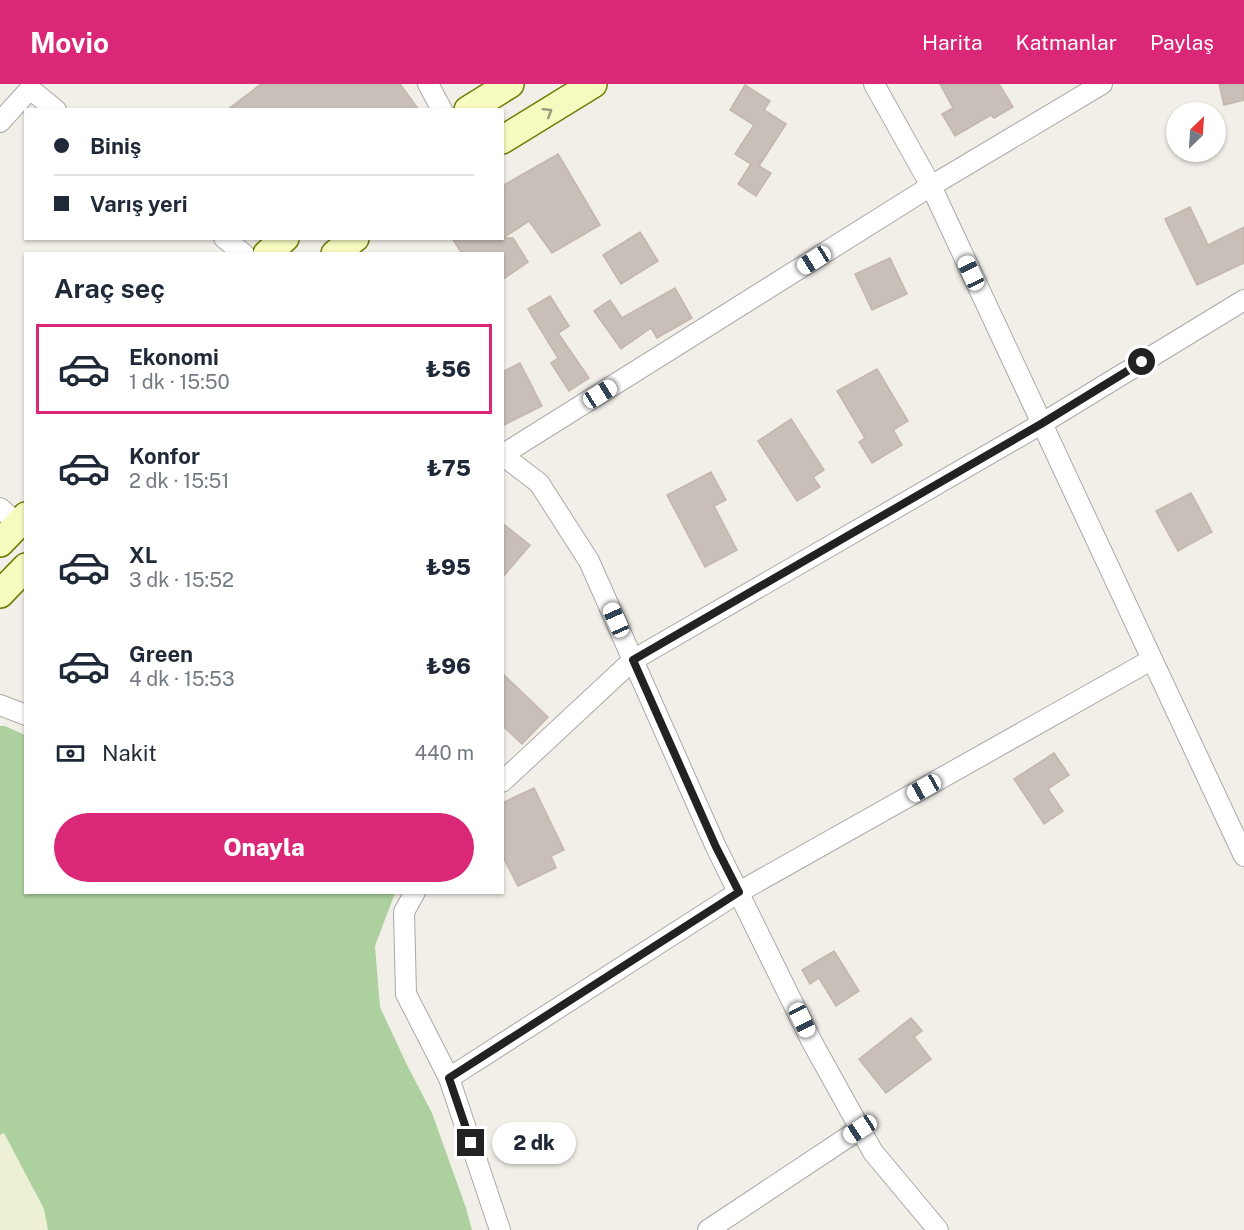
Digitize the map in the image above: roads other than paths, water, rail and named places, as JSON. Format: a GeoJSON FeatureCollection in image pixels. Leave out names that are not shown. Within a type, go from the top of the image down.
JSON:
{"type":"FeatureCollection","features":[{"type":"Feature","properties":{"kind":"main road"},"geometry":{"type":"LineString","coordinates":[[471,108],[510,84]]}},
{"type":"Feature","properties":{"kind":"main road"},"geometry":{"type":"LineString","coordinates":[[504,139],[593,84]]}},
{"type":"Feature","properties":{"kind":"main road"},"geometry":{"type":"LineString","coordinates":[[269,252],[283,240]]}},
{"type":"Feature","properties":{"kind":"main road"},"geometry":{"type":"LineString","coordinates":[[338,252],[352,240]]}},
{"type":"Feature","properties":{"kind":"main road"},"geometry":{"type":"LineString","coordinates":[[0,594],[24,569]]}},
{"type":"Feature","properties":{"kind":"street"},"geometry":{"type":"LineString","coordinates":[[428,84],[441,108]]}},
{"type":"Feature","properties":{"kind":"street"},"geometry":{"type":"LineString","coordinates":[[874,84],[931,186],[1244,856]]}},
{"type":"Feature","properties":{"kind":"street"},"geometry":{"type":"LineString","coordinates":[[504,454],[931,186],[1102,84]]}},
{"type":"Feature","properties":{"kind":"street"},"geometry":{"type":"LineString","coordinates":[[0,122],[30,86],[54,108]]}},
{"type":"Feature","properties":{"kind":"street"},"geometry":{"type":"LineString","coordinates":[[226,240],[242,252]]}},
{"type":"Feature","properties":{"kind":"street"},"geometry":{"type":"LineString","coordinates":[[504,779],[633,660],[1041,424],[1244,300]]}},
{"type":"Feature","properties":{"kind":"street"},"geometry":{"type":"LineString","coordinates":[[504,457],[539,483],[589,561],[716,847],[812,1042],[873,1152],[939,1230]]}},
{"type":"Feature","properties":{"kind":"street"},"geometry":{"type":"LineString","coordinates":[[449,1078],[739,892],[1151,660]]}},
{"type":"Feature","properties":{"kind":"street"},"geometry":{"type":"LineString","coordinates":[[2,704],[24,714]]}},
{"type":"Feature","properties":{"kind":"street"},"geometry":{"type":"LineString","coordinates":[[414,894],[404,912],[406,994],[449,1078],[500,1230]]}},
{"type":"Feature","properties":{"kind":"street"},"geometry":{"type":"LineString","coordinates":[[708,1230],[860,1129]]}}]}
